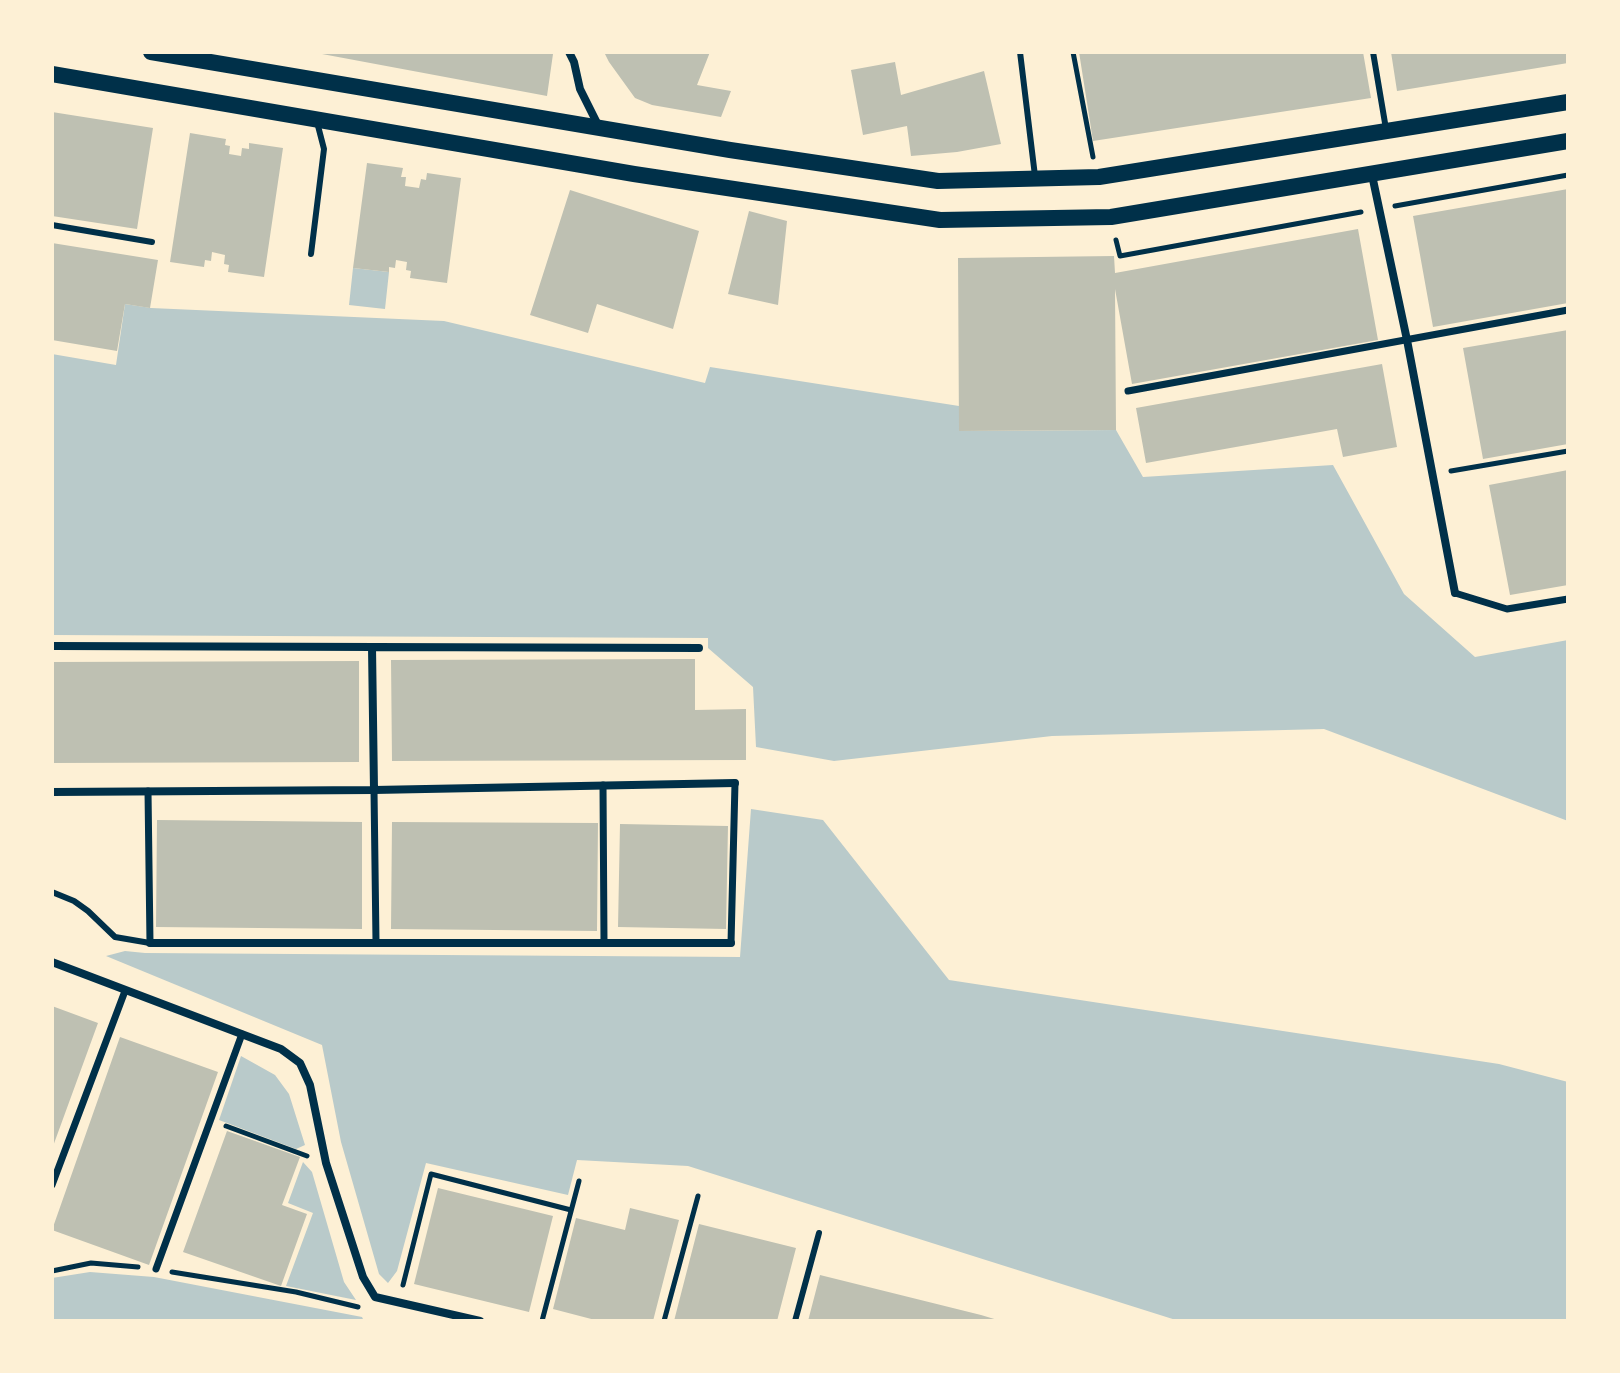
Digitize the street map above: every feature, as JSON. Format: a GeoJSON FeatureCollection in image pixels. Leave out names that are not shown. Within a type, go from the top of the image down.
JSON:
{"type":"FeatureCollection","features":[{"type":"Feature","properties":{"kind":"main road"},"geometry":{"type":"LineString","coordinates":[[151,52],[745,152],[938,181],[1099,177],[1568,102]]}},
{"type":"Feature","properties":{"kind":"main road"},"geometry":{"type":"LineString","coordinates":[[52,74],[649,177],[940,220],[1111,217],[1568,141]]}},
{"type":"Feature","properties":{"kind":"street"},"geometry":{"type":"LineString","coordinates":[[569,52],[580,89],[599,127]]}},
{"type":"Feature","properties":{"kind":"street"},"geometry":{"type":"LineString","coordinates":[[1372,175],[1455,593],[1507,609],[1568,599]]}},
{"type":"Feature","properties":{"kind":"street"},"geometry":{"type":"LineString","coordinates":[[1128,391],[1568,310]]}},
{"type":"Feature","properties":{"kind":"street"},"geometry":{"type":"LineString","coordinates":[[52,646],[699,648]]}},
{"type":"Feature","properties":{"kind":"street"},"geometry":{"type":"LineString","coordinates":[[372,647],[376,942]]}},
{"type":"Feature","properties":{"kind":"street"},"geometry":{"type":"LineString","coordinates":[[52,792],[735,783],[731,943],[150,943],[148,791]]}},
{"type":"Feature","properties":{"kind":"street"},"geometry":{"type":"LineString","coordinates":[[603,785],[604,942]]}},
{"type":"Feature","properties":{"kind":"street"},"geometry":{"type":"LineString","coordinates":[[52,962],[281,1049],[300,1063],[310,1085],[326,1163],[363,1277],[375,1297],[480,1321]]}},
{"type":"Feature","properties":{"kind":"street"},"geometry":{"type":"LineString","coordinates":[[52,1185],[125,991]]}},
{"type":"Feature","properties":{"kind":"street"},"geometry":{"type":"LineString","coordinates":[[156,1269],[242,1034]]}},
{"type":"Feature","properties":{"kind":"lane"},"geometry":{"type":"LineString","coordinates":[[1020,52],[1035,179]]}},
{"type":"Feature","properties":{"kind":"lane"},"geometry":{"type":"LineString","coordinates":[[1373,52],[1386,132]]}},
{"type":"Feature","properties":{"kind":"lane"},"geometry":{"type":"LineString","coordinates":[[311,254],[324,149],[316,119]]}},
{"type":"Feature","properties":{"kind":"lane"},"geometry":{"type":"LineString","coordinates":[[52,225],[152,242]]}},
{"type":"Feature","properties":{"kind":"lane"},"geometry":{"type":"LineString","coordinates":[[52,892],[88,911],[115,937],[150,943]]}},
{"type":"Feature","properties":{"kind":"lane"},"geometry":{"type":"LineString","coordinates":[[795,1321],[819,1233]]}},
{"type":"Feature","properties":{"kind":"path"},"geometry":{"type":"LineString","coordinates":[[1073,52],[1089,145]]}},
{"type":"Feature","properties":{"kind":"path"},"geometry":{"type":"LineString","coordinates":[[1120,256],[1568,175]]}},
{"type":"Feature","properties":{"kind":"path"},"geometry":{"type":"LineString","coordinates":[[1433,474],[1568,451]]}},
{"type":"Feature","properties":{"kind":"path"},"geometry":{"type":"LineString","coordinates":[[210,1120],[326,1163]]}},
{"type":"Feature","properties":{"kind":"path"},"geometry":{"type":"LineString","coordinates":[[398,1303],[431,1174],[571,1210]]}},
{"type":"Feature","properties":{"kind":"path"},"geometry":{"type":"LineString","coordinates":[[542,1321],[579,1181]]}},
{"type":"Feature","properties":{"kind":"path"},"geometry":{"type":"LineString","coordinates":[[664,1321],[698,1196]]}},
{"type":"Feature","properties":{"kind":"path"},"geometry":{"type":"LineString","coordinates":[[52,1271],[91,1263],[156,1269],[270,1287],[363,1308],[386,1301]]}},
{"type":"Feature","properties":{"kind":"shaded area"},"geometry":{"type":"Polygon","coordinates":[[[353,268],[389,272],[385,309],[349,305],[353,268]]]}},
{"type":"Feature","properties":{"kind":"shaded area"},"geometry":{"type":"Polygon","coordinates":[[[125,304],[151,308],[444,321],[705,383],[710,367],[959,406],[960,431],[1116,430],[1143,477],[1333,465],[1404,594],[1475,657],[1568,640],[1568,821],[1324,729],[1052,736],[834,761],[756,747],[753,687],[708,648],[708,638],[52,635],[52,354],[116,365],[125,304]]]}},
{"type":"Feature","properties":{"kind":"shaded area"},"geometry":{"type":"Polygon","coordinates":[[[751,809],[823,820],[949,980],[1499,1064],[1568,1082],[1568,1321],[1179,1321],[688,1166],[577,1160],[568,1195],[426,1163],[397,1271],[388,1283],[379,1274],[341,1142],[322,1045],[106,956],[125,951],[740,957],[751,809]]]}},
{"type":"Feature","properties":{"kind":"shaded area"},"geometry":{"type":"Polygon","coordinates":[[[241,1056],[275,1075],[289,1094],[305,1145],[296,1149],[219,1120],[241,1056]]]}},
{"type":"Feature","properties":{"kind":"shaded area"},"geometry":{"type":"Polygon","coordinates":[[[303,1162],[312,1172],[344,1282],[356,1300],[286,1286],[313,1213],[288,1203],[303,1162]]]}},
{"type":"Feature","properties":{"kind":"shaded area"},"geometry":{"type":"Polygon","coordinates":[[[90,1272],[154,1277],[362,1317],[364,1321],[52,1321],[52,1278],[90,1272]]]}},
{"type":"Feature","properties":{"kind":"building"},"geometry":{"type":"Polygon","coordinates":[[[322,52],[551,52],[553,54],[547,96],[322,52]]]}},
{"type":"Feature","properties":{"kind":"building"},"geometry":{"type":"Polygon","coordinates":[[[604,52],[710,52],[697,85],[731,91],[721,117],[652,105],[635,98],[604,52]]]}},
{"type":"Feature","properties":{"kind":"building"},"geometry":{"type":"Polygon","coordinates":[[[1079,52],[1363,52],[1371,98],[1093,141],[1079,52]]]}},
{"type":"Feature","properties":{"kind":"building"},"geometry":{"type":"Polygon","coordinates":[[[1391,52],[1568,52],[1568,63],[1397,91],[1391,52]]]}},
{"type":"Feature","properties":{"kind":"building"},"geometry":{"type":"Polygon","coordinates":[[[895,62],[901,95],[984,71],[1001,144],[911,156],[907,126],[863,135],[851,70],[895,62]]]}},
{"type":"Feature","properties":{"kind":"building"},"geometry":{"type":"Polygon","coordinates":[[[52,112],[153,128],[137,229],[52,216],[52,112]]]}},
{"type":"Feature","properties":{"kind":"building"},"geometry":{"type":"Polygon","coordinates":[[[190,133],[226,139],[225,145],[230,146],[229,154],[241,156],[242,148],[249,149],[249,143],[283,148],[264,277],[228,272],[229,265],[224,264],[225,255],[212,252],[211,261],[205,260],[204,267],[170,262],[190,133]]]}},
{"type":"Feature","properties":{"kind":"building"},"geometry":{"type":"Polygon","coordinates":[[[367,163],[403,168],[401,177],[406,177],[405,186],[419,188],[421,179],[426,180],[427,173],[461,178],[447,283],[410,278],[411,271],[406,270],[407,262],[396,260],[395,268],[389,267],[389,272],[353,268],[367,163]]]}},
{"type":"Feature","properties":{"kind":"building"},"geometry":{"type":"Polygon","coordinates":[[[1568,189],[1568,303],[1433,327],[1413,216],[1568,189]]]}},
{"type":"Feature","properties":{"kind":"building"},"geometry":{"type":"Polygon","coordinates":[[[570,190],[699,231],[673,329],[597,304],[588,333],[530,315],[570,190]]]}},
{"type":"Feature","properties":{"kind":"building"},"geometry":{"type":"Polygon","coordinates":[[[749,211],[787,221],[778,305],[728,294],[749,211]]]}},
{"type":"Feature","properties":{"kind":"building"},"geometry":{"type":"Polygon","coordinates":[[[1358,229],[1378,340],[1132,384],[1115,289],[1116,430],[959,431],[958,258],[1114,256],[1115,273],[1358,229]]]}},
{"type":"Feature","properties":{"kind":"building"},"geometry":{"type":"Polygon","coordinates":[[[52,243],[158,260],[150,308],[125,304],[117,351],[52,340],[52,243]]]}},
{"type":"Feature","properties":{"kind":"building"},"geometry":{"type":"Polygon","coordinates":[[[1568,330],[1568,444],[1483,459],[1463,348],[1568,330]]]}},
{"type":"Feature","properties":{"kind":"building"},"geometry":{"type":"Polygon","coordinates":[[[1382,364],[1397,447],[1343,457],[1337,429],[1146,463],[1136,408],[1382,364]]]}},
{"type":"Feature","properties":{"kind":"building"},"geometry":{"type":"Polygon","coordinates":[[[1568,470],[1568,585],[1510,595],[1489,485],[1568,470]]]}},
{"type":"Feature","properties":{"kind":"building"},"geometry":{"type":"Polygon","coordinates":[[[695,659],[695,710],[746,709],[746,760],[392,761],[391,660],[695,659]]]}},
{"type":"Feature","properties":{"kind":"building"},"geometry":{"type":"Polygon","coordinates":[[[359,661],[359,762],[52,763],[52,662],[359,661]]]}},
{"type":"Feature","properties":{"kind":"building"},"geometry":{"type":"Polygon","coordinates":[[[157,820],[362,822],[362,929],[156,927],[157,820]]]}},
{"type":"Feature","properties":{"kind":"building"},"geometry":{"type":"Polygon","coordinates":[[[392,822],[598,823],[597,931],[391,929],[392,822]]]}},
{"type":"Feature","properties":{"kind":"building"},"geometry":{"type":"Polygon","coordinates":[[[620,824],[728,826],[726,929],[618,927],[620,824]]]}},
{"type":"Feature","properties":{"kind":"building"},"geometry":{"type":"Polygon","coordinates":[[[52,1006],[98,1023],[52,1149],[52,1006]]]}},
{"type":"Feature","properties":{"kind":"building"},"geometry":{"type":"Polygon","coordinates":[[[120,1037],[218,1072],[149,1265],[52,1230],[120,1037]]]}},
{"type":"Feature","properties":{"kind":"building"},"geometry":{"type":"Polygon","coordinates":[[[227,1131],[300,1157],[282,1205],[307,1214],[281,1286],[183,1252],[227,1131]]]}},
{"type":"Feature","properties":{"kind":"building"},"geometry":{"type":"Polygon","coordinates":[[[438,1188],[553,1216],[529,1312],[414,1284],[438,1188]]]}},
{"type":"Feature","properties":{"kind":"building"},"geometry":{"type":"Polygon","coordinates":[[[630,1208],[679,1220],[653,1321],[599,1321],[553,1309],[576,1218],[625,1230],[630,1208]]]}},
{"type":"Feature","properties":{"kind":"building"},"geometry":{"type":"Polygon","coordinates":[[[699,1224],[796,1248],[777,1321],[674,1321],[699,1224]]]}},
{"type":"Feature","properties":{"kind":"building"},"geometry":{"type":"Polygon","coordinates":[[[820,1275],[981,1315],[1001,1321],[808,1321],[820,1275]]]}}]}
